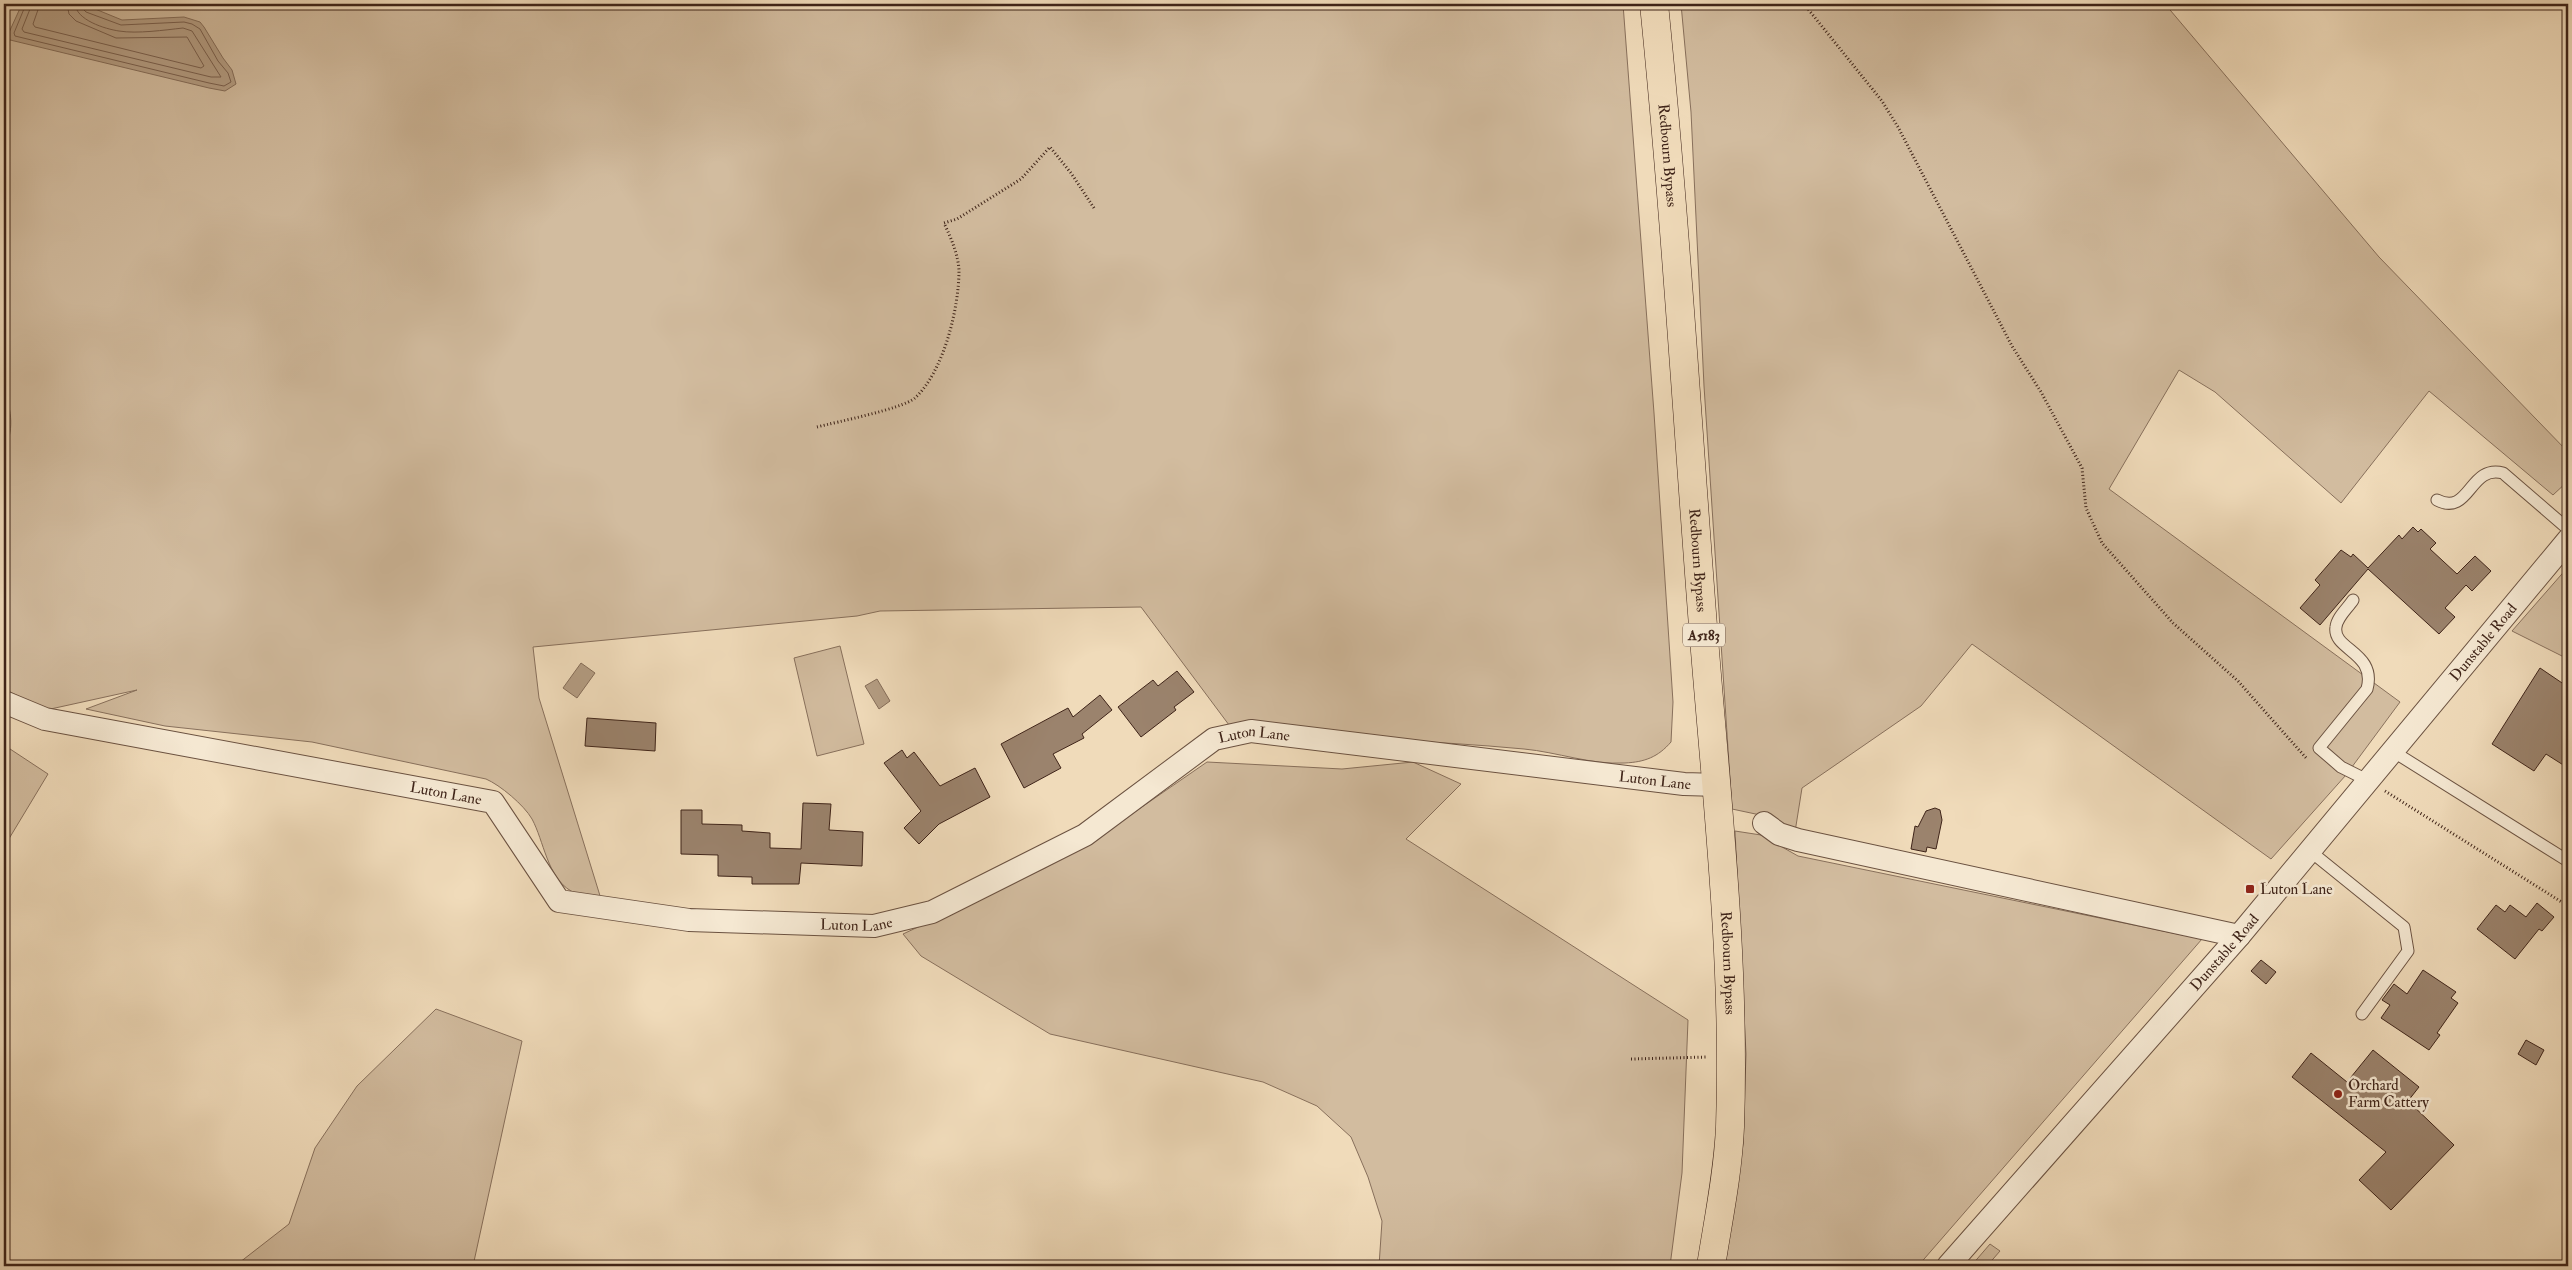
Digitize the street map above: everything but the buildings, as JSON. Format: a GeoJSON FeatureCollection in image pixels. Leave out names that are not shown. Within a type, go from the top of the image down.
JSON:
{"type":"FeatureCollection","features":[{"type":"Feature","properties":{"kind":"main road","name":"Redbourn Bypass"},"geometry":{"type":"LineString","coordinates":[[1654,4],[1664,99],[1701,606],[1718,785],[1729,985],[1730,1130],[1712,1266]]}},
{"type":"Feature","properties":{"kind":"street","name":"Dunstable Road"},"geometry":{"type":"LineString","coordinates":[[1948,1266],[2239,936],[2394,752],[2568,540]]}},
{"type":"Feature","properties":{"kind":"street","name":"Luton Lane"},"geometry":{"type":"LineString","coordinates":[[4,702],[45,719],[493,802],[560,901],[689,920],[874,926],[932,912],[1085,835],[1214,739],[1251,731],[1675,783],[1718,785]]}},
{"type":"Feature","properties":{"kind":"street"},"geometry":{"type":"LineString","coordinates":[[1764,824],[1779,834],[1798,840],[2239,936]]}},
{"type":"Feature","properties":{"kind":"lane"},"geometry":{"type":"LineString","coordinates":[[2437,500],[2445,504],[2463,498],[2484,473],[2493,470],[2502,473],[2568,529]]}},
{"type":"Feature","properties":{"kind":"lane"},"geometry":{"type":"LineString","coordinates":[[2353,600],[2338,620],[2336,635],[2340,642],[2359,656],[2368,670],[2369,682],[2367,689],[2319,748],[2341,767],[2369,781]]}},
{"type":"Feature","properties":{"kind":"lane"},"geometry":{"type":"LineString","coordinates":[[2394,752],[2568,861]]}},
{"type":"Feature","properties":{"kind":"lane"},"geometry":{"type":"LineString","coordinates":[[2310,851],[2404,927],[2408,951],[2362,1014]]}},
{"type":"Feature","properties":{"kind":"path"},"geometry":{"type":"LineString","coordinates":[[1804,4],[1882,101],[1898,127],[2012,346],[2041,392],[2082,468],[2086,508],[2102,543],[2173,623],[2238,681],[2273,723],[2312,764]]}},
{"type":"Feature","properties":{"kind":"path"},"geometry":{"type":"LineString","coordinates":[[816,427],[876,412],[914,399],[928,381],[940,357],[954,319],[959,270],[953,242],[944,223],[957,219],[1021,179],[1050,148],[1071,173],[1094,208]]}},
{"type":"Feature","properties":{"kind":"path"},"geometry":{"type":"LineString","coordinates":[[2369,781],[2568,906]]}},
{"type":"Feature","properties":{"kind":"path"},"geometry":{"type":"LineString","coordinates":[[1631,1059],[1729,1056]]}},
{"type":"Feature","properties":{"kind":"shaded area"},"geometry":{"type":"Polygon","coordinates":[[[4,4],[1623,4],[1654,413],[1673,702],[1671,742],[1656,755],[1645,760],[1612,763],[1536,751],[1488,746],[1235,733],[1141,607],[880,611],[857,616],[533,647],[539,698],[601,899],[578,894],[563,885],[551,868],[532,819],[511,796],[486,779],[312,742],[165,726],[86,709],[137,690],[46,710],[4,689],[4,4]]]}},
{"type":"Feature","properties":{"kind":"shaded area"},"geometry":{"type":"Polygon","coordinates":[[[1681,4],[2165,4],[2379,257],[2568,452],[2568,481],[2553,495],[2429,391],[2341,503],[2215,392],[2179,370],[2109,489],[2400,702],[2346,775],[2271,859],[1972,644],[1921,706],[1802,788],[1795,832],[1765,816],[1732,809],[1704,386],[1691,112],[1681,4]]]}},
{"type":"Feature","properties":{"kind":"shaded area"},"geometry":{"type":"Polygon","coordinates":[[[2568,567],[2568,659],[2512,631],[2568,567]]]}},
{"type":"Feature","properties":{"kind":"shaded area"},"geometry":{"type":"Polygon","coordinates":[[[840,646],[864,744],[817,756],[794,658],[840,646]]]}},
{"type":"Feature","properties":{"kind":"shaded area"},"geometry":{"type":"Polygon","coordinates":[[[4,745],[48,774],[4,847],[4,745]]]}},
{"type":"Feature","properties":{"kind":"shaded area"},"geometry":{"type":"Polygon","coordinates":[[[1207,762],[1342,769],[1413,762],[1461,784],[1406,839],[1688,1020],[1682,1173],[1670,1266],[1379,1266],[1382,1221],[1368,1177],[1351,1137],[1317,1106],[1263,1082],[1050,1034],[921,956],[903,934],[1045,868],[1094,840],[1207,762]]]}},
{"type":"Feature","properties":{"kind":"shaded area"},"geometry":{"type":"Polygon","coordinates":[[[1735,831],[1761,835],[1798,856],[2202,939],[1918,1266],[1725,1266],[1743,1144],[1746,1054],[1735,831]]]}},
{"type":"Feature","properties":{"kind":"shaded area"},"geometry":{"type":"Polygon","coordinates":[[[436,1009],[522,1041],[473,1266],[235,1266],[289,1224],[315,1148],[357,1086],[436,1009]]]}},
{"type":"Feature","properties":{"kind":"shaded area"},"geometry":{"type":"Polygon","coordinates":[[[1990,1244],[2000,1251],[1987,1266],[1971,1266],[1990,1244]]]}},
{"type":"Feature","properties":{"kind":"water"},"geometry":{"type":"Polygon","coordinates":[[[22,4],[83,4],[122,20],[184,17],[200,22],[232,70],[236,84],[225,91],[209,88],[6,39],[22,4]]]}},
{"type":"Feature","properties":{"kind":"water"},"geometry":{"type":"Polygon","coordinates":[[[4,275],[8,297],[9,321],[4,334],[4,275]]]}},
{"type":"Feature","properties":{"kind":"water"},"geometry":{"type":"Polygon","coordinates":[[[4,394],[9,406],[11,429],[4,448],[4,394]]]}},
{"type":"Feature","properties":{"kind":"water"},"geometry":{"type":"Polygon","coordinates":[[[581,663],[595,673],[577,698],[563,688],[581,663]]]}},
{"type":"Feature","properties":{"kind":"water"},"geometry":{"type":"Polygon","coordinates":[[[877,679],[890,701],[879,709],[865,686],[877,679]]]}},
{"type":"Feature","properties":{"kind":"place","name":"Luton Lane"},"geometry":{"type":"Point","coordinates":[2250,889]}},
{"type":"Feature","properties":{"kind":"place","name":"Orchard Farm Cattery"},"geometry":{"type":"Point","coordinates":[2338,1094]}}]}
